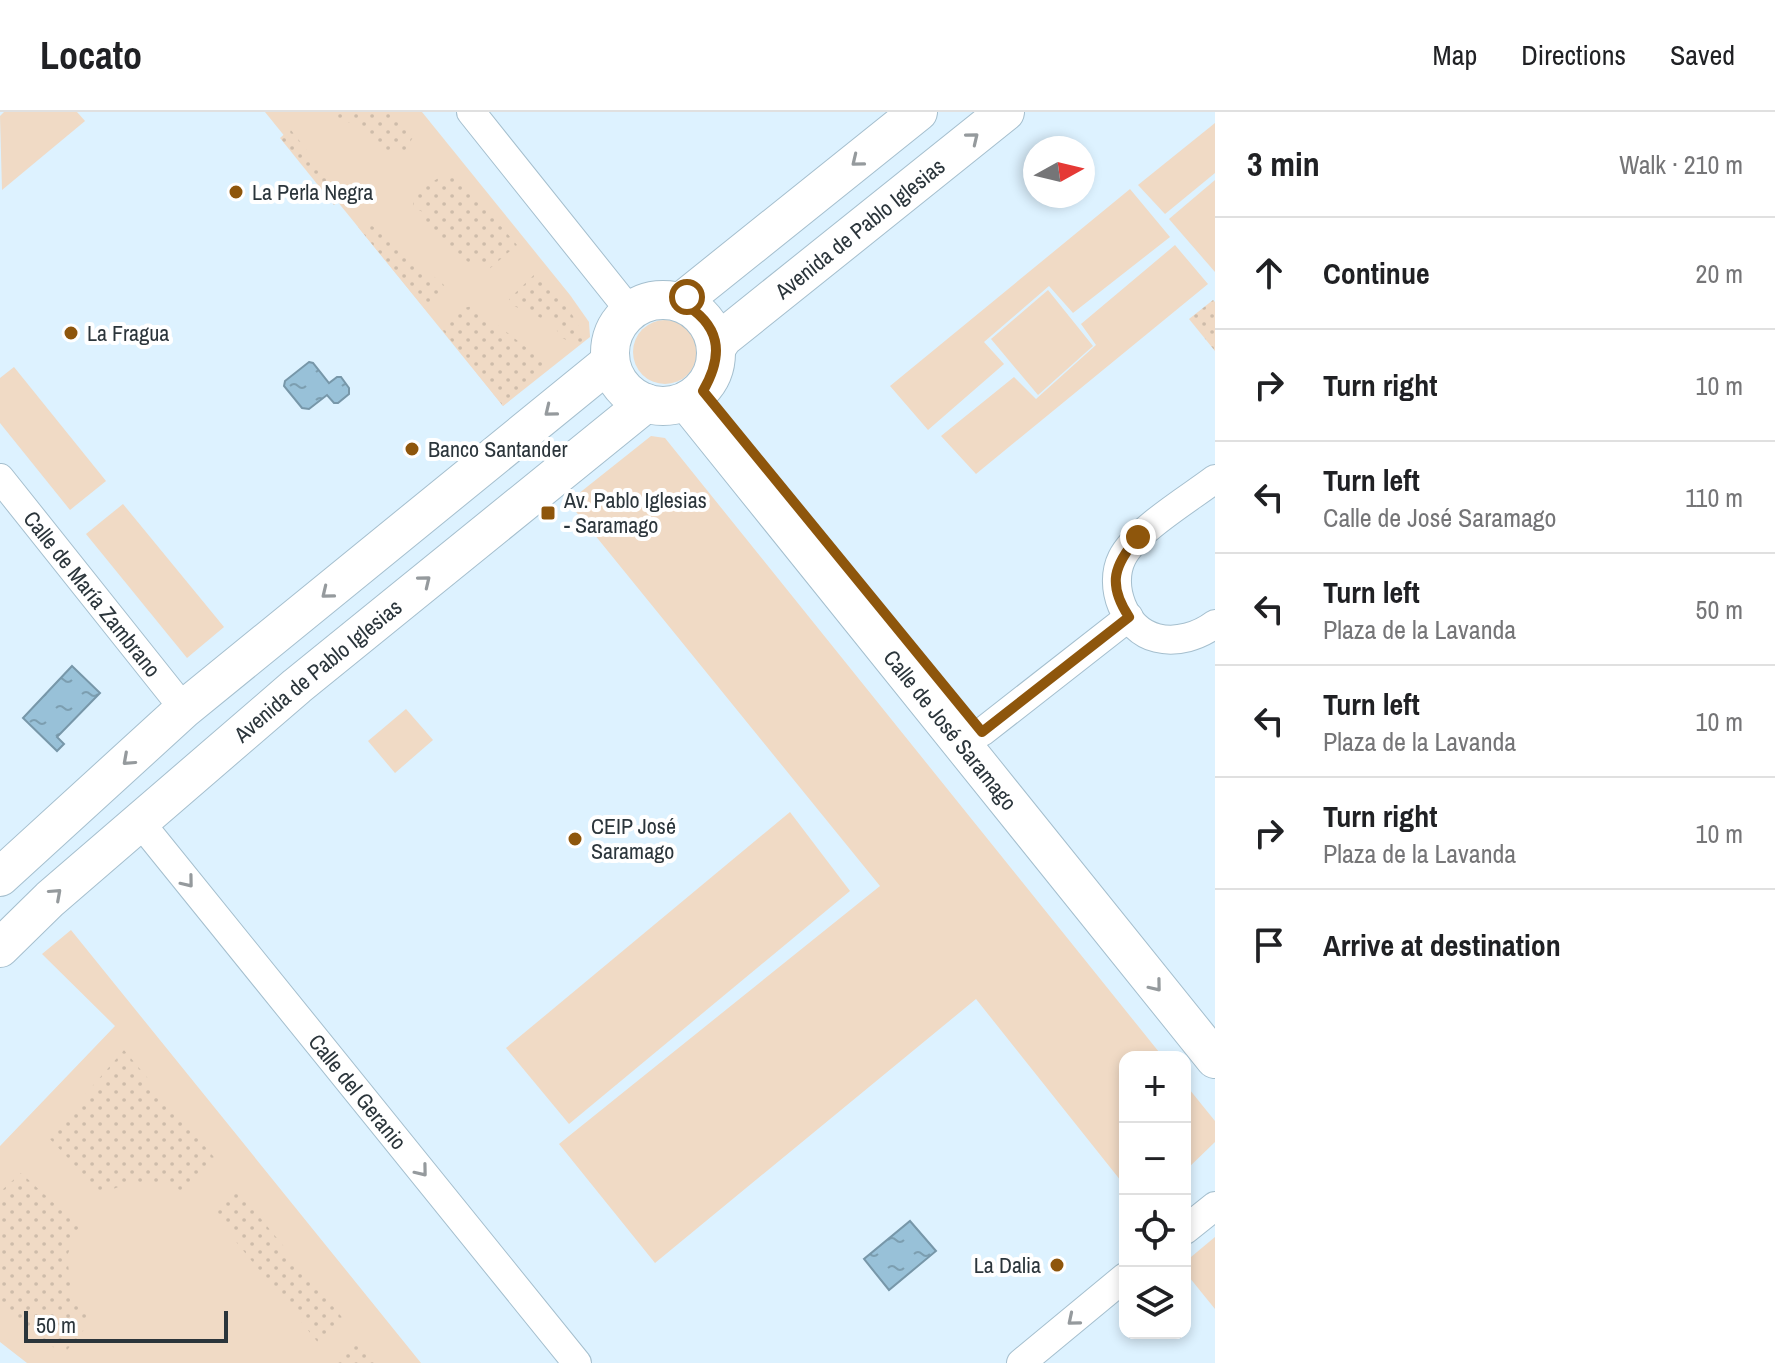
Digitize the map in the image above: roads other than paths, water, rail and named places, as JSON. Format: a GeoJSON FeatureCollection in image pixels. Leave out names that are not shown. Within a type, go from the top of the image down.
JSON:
{"type":"FeatureCollection","features":[{"type":"Feature","properties":{"kind":"street"},"geometry":{"type":"LineString","coordinates":[[471,112],[630,311]]}},
{"type":"Feature","properties":{"kind":"street"},"geometry":{"type":"LineString","coordinates":[[681,302],[918,112]]}},
{"type":"Feature","properties":{"kind":"street","name":"Avenida de Pablo Iglesias"},"geometry":{"type":"LineString","coordinates":[[717,347],[723,338],[1005,112]]}},
{"type":"Feature","properties":{"kind":"street"},"geometry":{"type":"LineString","coordinates":[[663,299],[681,302],[697,311],[710,325],[717,347],[716,361],[695,396],[671,406],[646,403],[626,391],[616,378],[610,362],[613,334],[630,311],[645,302],[663,299]]}},
{"type":"Feature","properties":{"kind":"street"},"geometry":{"type":"LineString","coordinates":[[0,877],[184,709],[610,362]]}},
{"type":"Feature","properties":{"kind":"street","name":"Calle de José Saramago"},"geometry":{"type":"LineString","coordinates":[[695,396],[982,732],[1215,1018]]}},
{"type":"Feature","properties":{"kind":"street","name":"Calle de José Saramago"},"geometry":{"type":"LineString","coordinates":[[695,396],[1215,1059]]}},
{"type":"Feature","properties":{"kind":"street","name":"Avenida de Pablo Iglesias"},"geometry":{"type":"LineString","coordinates":[[0,948],[50,899],[297,686],[646,403]]}},
{"type":"Feature","properties":{"kind":"street","name":"Calle de María Zambrano"},"geometry":{"type":"LineString","coordinates":[[0,478],[184,709]]}},
{"type":"Feature","properties":{"kind":"street"},"geometry":{"type":"LineString","coordinates":[[1215,479],[1138,537],[1123,555],[1115,574],[1120,603],[1140,629],[1154,638],[1172,640],[1192,637],[1215,624]]}},
{"type":"Feature","properties":{"kind":"street"},"geometry":{"type":"LineString","coordinates":[[982,732],[1129,617]]}},
{"type":"Feature","properties":{"kind":"street","name":"Calle del Geranio"},"geometry":{"type":"LineString","coordinates":[[139,821],[577,1363]]}},
{"type":"Feature","properties":{"kind":"street"},"geometry":{"type":"LineString","coordinates":[[1191,1225],[1215,1206]]}},
{"type":"Feature","properties":{"kind":"street"},"geometry":{"type":"LineString","coordinates":[[1021,1363],[1119,1282]]}},
{"type":"Feature","properties":{"kind":"water"},"geometry":{"type":"Polygon","coordinates":[[[309,362],[329,383],[341,377],[349,388],[349,394],[338,403],[327,395],[309,409],[302,408],[284,386],[285,381],[309,362]]]}},
{"type":"Feature","properties":{"kind":"water"},"geometry":{"type":"Polygon","coordinates":[[[72,666],[100,693],[57,737],[64,744],[57,751],[23,718],[72,666]]]}},
{"type":"Feature","properties":{"kind":"water"},"geometry":{"type":"Polygon","coordinates":[[[910,1221],[936,1251],[889,1290],[864,1259],[910,1221]]]}},
{"type":"Feature","properties":{"kind":"place","name":"La Perla Negra"},"geometry":{"type":"Point","coordinates":[236,192]}},
{"type":"Feature","properties":{"kind":"place","name":"La Fragua"},"geometry":{"type":"Point","coordinates":[71,333]}},
{"type":"Feature","properties":{"kind":"place","name":"Banco Santander"},"geometry":{"type":"Point","coordinates":[412,449]}},
{"type":"Feature","properties":{"kind":"place","name":"Av. Pablo Iglesias - Saramago"},"geometry":{"type":"Point","coordinates":[548,513]}},
{"type":"Feature","properties":{"kind":"place","name":"CEIP José Saramago"},"geometry":{"type":"Point","coordinates":[575,839]}},
{"type":"Feature","properties":{"kind":"place","name":"La Dalia"},"geometry":{"type":"Point","coordinates":[1057,1265]}}]}
